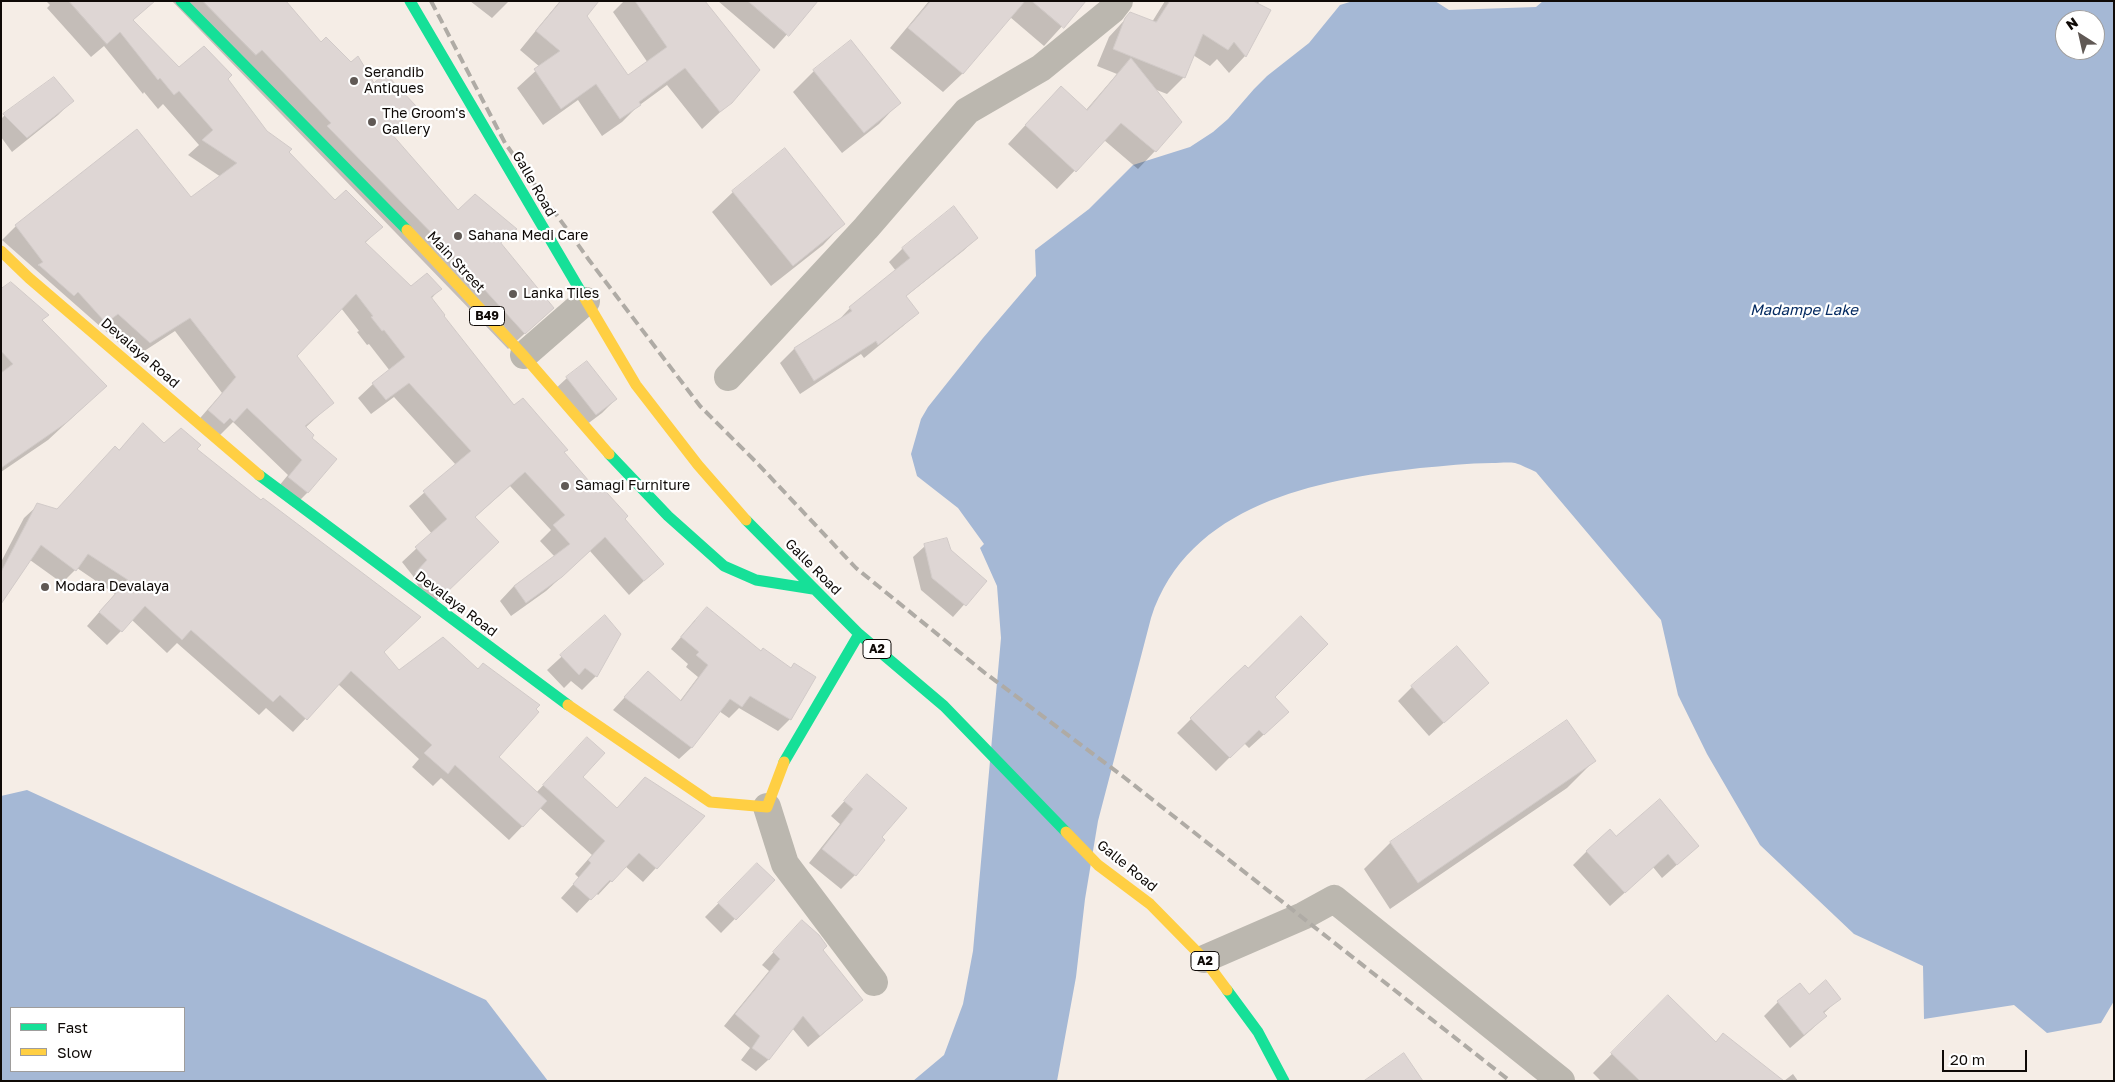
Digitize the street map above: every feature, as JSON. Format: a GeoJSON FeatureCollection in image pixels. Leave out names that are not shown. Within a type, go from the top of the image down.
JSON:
{"type":"FeatureCollection","features":[{"type":"Feature","properties":{"kind":"main road","name":"Main Street"},"geometry":{"type":"LineString","coordinates":[[181,1],[415,239],[524,355],[630,479],[665,514],[724,566],[748,579],[778,586],[813,589]]}},
{"type":"Feature","properties":{"kind":"main road","name":"Galle Road"},"geometry":{"type":"LineString","coordinates":[[410,1],[636,384],[668,427],[753,528],[813,589],[859,634],[944,706],[1098,865],[1150,904],[1204,959],[1258,1032],[1284,1081]]}},
{"type":"Feature","properties":{"kind":"main road","name":"Devalaya Road"},"geometry":{"type":"LineString","coordinates":[[1,251],[264,479],[542,687],[710,802],[767,807]]}},
{"type":"Feature","properties":{"kind":"main road"},"geometry":{"type":"LineString","coordinates":[[767,807],[782,766],[859,634]]}},
{"type":"Feature","properties":{"kind":"street"},"geometry":{"type":"LineString","coordinates":[[728,377],[866,228],[967,111],[1041,68],[1112,10],[1119,1]]}},
{"type":"Feature","properties":{"kind":"street"},"geometry":{"type":"LineString","coordinates":[[524,355],[586,301]]}},
{"type":"Feature","properties":{"kind":"street"},"geometry":{"type":"LineString","coordinates":[[767,807],[785,864],[874,982]]}},
{"type":"Feature","properties":{"kind":"street"},"geometry":{"type":"LineString","coordinates":[[1204,959],[1303,916],[1334,899],[1561,1081]]}},
{"type":"Feature","properties":{"kind":"water","name":"Madampe Lake"},"geometry":{"type":"Polygon","coordinates":[[[1353,1],[1435,1],[1449,10],[1536,7],[1543,1],[2114,1],[2114,1001],[2101,1023],[2047,1033],[2014,1005],[1924,1019],[1923,966],[1854,934],[1760,845],[1707,754],[1678,695],[1661,620],[1536,472],[1515,463],[1474,464],[1380,473],[1339,480],[1299,491],[1260,505],[1225,524],[1194,548],[1169,579],[1151,618],[1098,821],[1085,899],[1076,977],[1057,1081],[913,1081],[944,1055],[963,1004],[973,951],[1001,638],[997,586],[980,548],[984,544],[958,508],[917,476],[911,454],[921,419],[928,407],[983,338],[1036,276],[1035,250],[1089,209],[1133,165],[1190,147],[1213,132],[1228,119],[1267,76],[1309,43],[1340,5],[1353,1]]]}},
{"type":"Feature","properties":{"kind":"water"},"geometry":{"type":"Polygon","coordinates":[[[27,790],[486,1000],[548,1081],[1,1081],[1,796],[27,790]]]}},
{"type":"Feature","properties":{"kind":"building"},"geometry":{"type":"Polygon","coordinates":[[[69,1],[155,1],[133,20],[179,67],[204,46],[232,75],[228,79],[267,131],[292,149],[289,152],[335,200],[346,190],[383,227],[365,242],[411,286],[427,273],[442,289],[431,297],[514,405],[523,398],[568,450],[564,452],[595,488],[599,484],[628,516],[625,519],[664,564],[644,581],[605,537],[562,577],[526,603],[514,586],[570,544],[553,525],[565,515],[525,472],[475,517],[499,542],[444,595],[415,573],[427,560],[415,547],[447,519],[423,491],[471,451],[409,383],[386,400],[372,383],[405,357],[371,317],[373,316],[356,294],[297,356],[334,403],[305,426],[314,435],[312,438],[337,459],[308,493],[288,477],[302,460],[247,408],[234,422],[230,418],[224,424],[208,410],[236,377],[190,318],[150,343],[118,314],[106,323],[78,292],[74,296],[38,265],[43,262],[15,225],[137,129],[191,197],[237,163],[202,140],[213,130],[179,91],[174,95],[160,78],[158,80],[120,32],[107,44],[69,1]]]}},
{"type":"Feature","properties":{"kind":"building"},"geometry":{"type":"Polygon","coordinates":[[[203,1],[286,1],[321,42],[326,37],[351,62],[358,56],[374,83],[385,73],[417,107],[390,132],[458,210],[475,194],[517,229],[500,242],[554,308],[525,334],[452,254],[327,126],[331,123],[262,50],[256,55],[203,1]]]}},
{"type":"Feature","properties":{"kind":"building"},"geometry":{"type":"Polygon","coordinates":[[[561,1],[599,1],[587,16],[628,75],[667,47],[635,1],[705,1],[760,70],[732,103],[720,112],[685,68],[639,102],[641,105],[620,119],[596,84],[561,109],[534,69],[560,51],[536,31],[561,1]]]}},
{"type":"Feature","properties":{"kind":"building"},"geometry":{"type":"Polygon","coordinates":[[[748,1],[818,1],[789,36],[748,1]]]}},
{"type":"Feature","properties":{"kind":"building"},"geometry":{"type":"Polygon","coordinates":[[[931,1],[1025,1],[963,74],[908,28],[931,1]]]}},
{"type":"Feature","properties":{"kind":"building"},"geometry":{"type":"Polygon","coordinates":[[[1032,1],[1086,1],[1064,28],[1032,1]]]}},
{"type":"Feature","properties":{"kind":"building"},"geometry":{"type":"Polygon","coordinates":[[[1170,1],[1253,1],[1271,10],[1246,57],[1234,42],[1228,50],[1203,34],[1185,78],[1113,49],[1125,18],[1130,12],[1156,22],[1170,1]]]}},
{"type":"Feature","properties":{"kind":"building"},"geometry":{"type":"Polygon","coordinates":[[[851,40],[901,103],[864,133],[813,70],[851,40]]]}},
{"type":"Feature","properties":{"kind":"building"},"geometry":{"type":"Polygon","coordinates":[[[1131,58],[1182,122],[1156,152],[1121,123],[1076,172],[1025,125],[1061,86],[1087,110],[1131,58]]]}},
{"type":"Feature","properties":{"kind":"building"},"geometry":{"type":"Polygon","coordinates":[[[54,77],[74,101],[27,138],[3,114],[54,77]]]}},
{"type":"Feature","properties":{"kind":"building"},"geometry":{"type":"Polygon","coordinates":[[[785,148],[845,224],[793,266],[732,191],[785,148]]]}},
{"type":"Feature","properties":{"kind":"building"},"geometry":{"type":"Polygon","coordinates":[[[954,206],[978,238],[906,296],[919,313],[878,345],[876,341],[814,381],[794,348],[852,311],[849,307],[910,258],[902,248],[954,206]]]}},
{"type":"Feature","properties":{"kind":"building"},"geometry":{"type":"Polygon","coordinates":[[[11,282],[49,315],[42,320],[107,386],[66,423],[1,468],[1,373],[13,364],[1,351],[1,289],[11,282]]]}},
{"type":"Feature","properties":{"kind":"building"},"geometry":{"type":"Polygon","coordinates":[[[587,361],[617,399],[596,415],[566,377],[587,361]]]}},
{"type":"Feature","properties":{"kind":"building"},"geometry":{"type":"Polygon","coordinates":[[[143,423],[164,443],[181,428],[201,445],[197,449],[261,500],[263,498],[421,617],[384,652],[399,670],[443,637],[478,669],[483,663],[540,705],[536,709],[539,712],[499,757],[547,801],[523,827],[455,765],[448,774],[424,753],[432,745],[351,671],[307,720],[280,695],[273,702],[191,630],[182,640],[145,606],[122,632],[99,612],[128,580],[88,554],[76,571],[41,545],[1,604],[1,572],[37,503],[57,509],[115,446],[119,450],[143,423]]]}},
{"type":"Feature","properties":{"kind":"building"},"geometry":{"type":"Polygon","coordinates":[[[947,538],[951,550],[987,581],[966,606],[932,578],[924,544],[947,538]]]}},
{"type":"Feature","properties":{"kind":"building"},"geometry":{"type":"Polygon","coordinates":[[[707,607],[761,651],[763,648],[791,668],[794,663],[816,677],[791,720],[750,696],[742,707],[730,699],[692,748],[624,697],[648,671],[681,701],[708,665],[696,655],[699,652],[681,637],[707,607]]]}},
{"type":"Feature","properties":{"kind":"building"},"geometry":{"type":"Polygon","coordinates":[[[605,615],[621,634],[597,677],[585,668],[579,675],[560,655],[605,615]]]}},
{"type":"Feature","properties":{"kind":"building"},"geometry":{"type":"Polygon","coordinates":[[[1301,616],[1328,644],[1275,697],[1289,712],[1264,735],[1259,730],[1230,758],[1190,718],[1245,665],[1248,668],[1301,616]]]}},
{"type":"Feature","properties":{"kind":"building"},"geometry":{"type":"Polygon","coordinates":[[[1457,646],[1489,683],[1444,723],[1411,686],[1457,646]]]}},
{"type":"Feature","properties":{"kind":"building"},"geometry":{"type":"Polygon","coordinates":[[[1567,720],[1596,761],[1418,883],[1390,842],[1567,720]]]}},
{"type":"Feature","properties":{"kind":"building"},"geometry":{"type":"Polygon","coordinates":[[[587,737],[605,753],[583,777],[617,808],[645,777],[705,816],[657,869],[639,853],[612,882],[610,880],[591,900],[573,884],[591,863],[588,860],[605,841],[543,785],[587,737]]]}},
{"type":"Feature","properties":{"kind":"building"},"geometry":{"type":"Polygon","coordinates":[[[867,774],[907,808],[882,837],[885,840],[856,876],[822,849],[853,809],[844,801],[867,774]]]}},
{"type":"Feature","properties":{"kind":"building"},"geometry":{"type":"Polygon","coordinates":[[[1660,799],[1699,846],[1677,865],[1668,854],[1625,893],[1586,851],[1610,829],[1616,836],[1660,799]]]}},
{"type":"Feature","properties":{"kind":"building"},"geometry":{"type":"Polygon","coordinates":[[[757,863],[775,880],[736,920],[718,903],[757,863]]]}},
{"type":"Feature","properties":{"kind":"building"},"geometry":{"type":"Polygon","coordinates":[[[802,920],[819,935],[827,946],[823,950],[863,1000],[820,1036],[803,1016],[769,1060],[752,1048],[760,1036],[735,1014],[780,959],[773,952],[802,920]]]}},
{"type":"Feature","properties":{"kind":"building"},"geometry":{"type":"Polygon","coordinates":[[[1826,980],[1841,999],[1823,1012],[1827,1016],[1804,1035],[1777,1001],[1800,983],[1809,994],[1826,980]]]}},
{"type":"Feature","properties":{"kind":"building"},"geometry":{"type":"Polygon","coordinates":[[[1668,995],[1716,1042],[1723,1033],[1784,1081],[1640,1081],[1611,1053],[1668,995]]]}},
{"type":"Feature","properties":{"kind":"building"},"geometry":{"type":"Polygon","coordinates":[[[1404,1053],[1423,1081],[1364,1081],[1404,1053]]]}},
{"type":"Feature","properties":{"kind":"railway"},"geometry":{"type":"LineString","coordinates":[[431,1],[505,143],[589,260],[700,406],[757,463],[856,568],[985,673],[1125,778],[1510,1081]]}},
{"type":"Feature","properties":{"kind":"traffic: fast"},"geometry":{"type":"LineString","coordinates":[[181,1],[407,230]]}},
{"type":"Feature","properties":{"kind":"traffic: fast"},"geometry":{"type":"LineString","coordinates":[[410,1],[584,297]]}},
{"type":"Feature","properties":{"kind":"traffic: fast"},"geometry":{"type":"LineString","coordinates":[[609,454],[668,516],[724,566],[756,580],[813,589]]}},
{"type":"Feature","properties":{"kind":"traffic: fast"},"geometry":{"type":"LineString","coordinates":[[259,475],[568,705]]}},
{"type":"Feature","properties":{"kind":"traffic: fast"},"geometry":{"type":"LineString","coordinates":[[746,520],[859,634],[944,706],[1066,832]]}},
{"type":"Feature","properties":{"kind":"traffic: fast"},"geometry":{"type":"LineString","coordinates":[[784,762],[859,634]]}},
{"type":"Feature","properties":{"kind":"traffic: fast"},"geometry":{"type":"LineString","coordinates":[[1227,990],[1258,1032],[1284,1081]]}},
{"type":"Feature","properties":{"kind":"traffic: slow"},"geometry":{"type":"LineString","coordinates":[[407,230],[524,356],[609,454]]}},
{"type":"Feature","properties":{"kind":"traffic: slow"},"geometry":{"type":"LineString","coordinates":[[1,251],[29,278],[259,475]]}},
{"type":"Feature","properties":{"kind":"traffic: slow"},"geometry":{"type":"LineString","coordinates":[[584,297],[636,385],[698,465],[746,520]]}},
{"type":"Feature","properties":{"kind":"traffic: slow"},"geometry":{"type":"LineString","coordinates":[[568,705],[710,802],[767,807],[784,762]]}},
{"type":"Feature","properties":{"kind":"traffic: slow"},"geometry":{"type":"LineString","coordinates":[[1066,832],[1098,865],[1150,904],[1204,959],[1227,990]]}},
{"type":"Feature","properties":{"kind":"place","name":"Serandib Antiques"},"geometry":{"type":"Point","coordinates":[354,81]}},
{"type":"Feature","properties":{"kind":"place","name":"The Groom's Gallery"},"geometry":{"type":"Point","coordinates":[372,122]}},
{"type":"Feature","properties":{"kind":"place","name":"Sahana Medi Care"},"geometry":{"type":"Point","coordinates":[458,236]}},
{"type":"Feature","properties":{"kind":"place","name":"Lanka Tiles"},"geometry":{"type":"Point","coordinates":[513,294]}},
{"type":"Feature","properties":{"kind":"place","name":"Samagi Furniture"},"geometry":{"type":"Point","coordinates":[565,486]}},
{"type":"Feature","properties":{"kind":"place","name":"Modara Devalaya"},"geometry":{"type":"Point","coordinates":[45,587]}}]}
